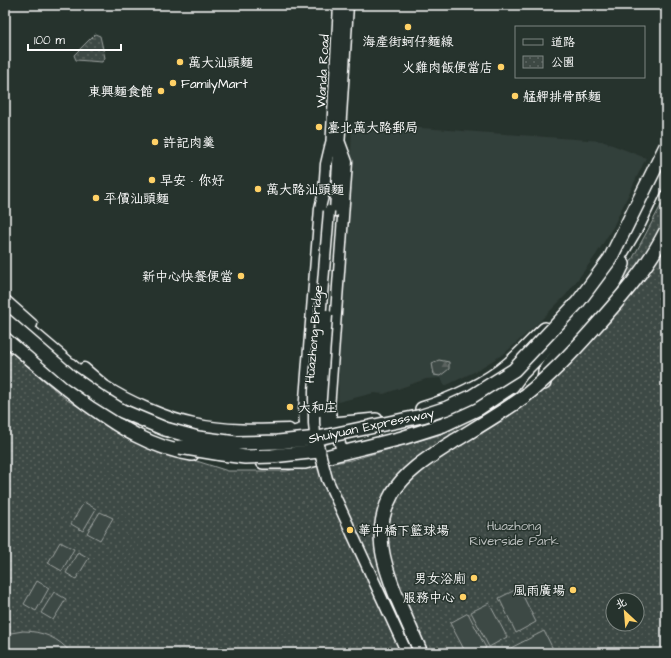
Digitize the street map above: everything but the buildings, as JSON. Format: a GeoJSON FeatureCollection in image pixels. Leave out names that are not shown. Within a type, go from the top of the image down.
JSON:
{"type":"FeatureCollection","features":[{"type":"Feature","properties":{"kind":"highway","name":"Shuiyuan Expressway"},"geometry":{"type":"LineString","coordinates":[[5,320],[71,377],[98,396],[122,411],[180,434],[220,442],[278,442],[318,438],[422,416],[447,408],[471,397],[514,370],[578,302],[610,259],[666,146]]}},
{"type":"Feature","properties":{"kind":"highway","name":"Shuiyuan Expressway"},"geometry":{"type":"LineString","coordinates":[[5,330],[88,398],[119,418],[143,429],[169,437],[209,446],[227,449],[255,450],[299,447],[390,431],[428,422],[473,404],[521,374],[560,334],[591,298],[608,275],[639,223],[666,166]]}},
{"type":"Feature","properties":{"kind":"highway"},"geometry":{"type":"LineString","coordinates":[[400,481],[437,452],[498,415],[552,372],[575,350],[629,288],[643,270],[666,231]]}},
{"type":"Feature","properties":{"kind":"highway"},"geometry":{"type":"LineString","coordinates":[[544,383],[545,371],[550,363],[596,311],[618,277],[626,257],[629,239]]}},
{"type":"Feature","properties":{"kind":"highway"},"geometry":{"type":"LineString","coordinates":[[334,424],[364,422],[394,417],[438,404],[485,380],[509,364],[555,319],[590,278],[610,259]]}},
{"type":"Feature","properties":{"kind":"highway"},"geometry":{"type":"LineString","coordinates":[[5,310],[99,390],[126,406],[154,419],[192,430],[236,436],[279,435],[297,433],[306,429]]}},
{"type":"Feature","properties":{"kind":"highway"},"geometry":{"type":"LineString","coordinates":[[5,337],[60,384],[123,429],[151,443],[179,452],[237,461],[305,462],[402,438],[443,425],[479,408],[512,386],[521,374]]}},
{"type":"Feature","properties":{"kind":"highway"},"geometry":{"type":"LineString","coordinates":[[119,418],[141,434],[180,447],[222,454],[245,457],[319,451]]}},
{"type":"Feature","properties":{"kind":"highway"},"geometry":{"type":"LineString","coordinates":[[421,653],[394,592],[382,555],[381,530],[382,518],[386,507],[400,481],[432,448]]}},
{"type":"Feature","properties":{"kind":"main road","name":"Wanda Road"},"geometry":{"type":"LineString","coordinates":[[332,211],[339,5]]}},
{"type":"Feature","properties":{"kind":"main road","name":"Wanda Road"},"geometry":{"type":"LineString","coordinates":[[335,143],[348,5]]}},
{"type":"Feature","properties":{"kind":"main road"},"geometry":{"type":"LineString","coordinates":[[335,143],[347,162],[329,409],[338,431],[342,452]]}},
{"type":"Feature","properties":{"kind":"main road"},"geometry":{"type":"LineString","coordinates":[[305,462],[303,450],[306,437],[304,412],[320,208],[324,192],[326,164],[335,143]]}},
{"type":"Feature","properties":{"kind":"main road","name":"Huazhong Bridge"},"geometry":{"type":"LineString","coordinates":[[332,211],[314,391],[314,423],[319,451],[327,479],[408,653]]}},
{"type":"Feature","properties":{"kind":"main road","name":"Huazhong Bridge"},"geometry":{"type":"LineString","coordinates":[[332,211],[320,405],[320,424],[324,449],[338,492],[414,653]]}},
{"type":"Feature","properties":{"kind":"main road"},"geometry":{"type":"LineString","coordinates":[[5,300],[28,322],[106,386],[162,414],[195,424],[236,429],[306,429],[334,424]]}},
{"type":"Feature","properties":{"kind":"main road"},"geometry":{"type":"LineString","coordinates":[[304,412],[311,420],[322,419],[329,409]]}},
{"type":"Feature","properties":{"kind":"shaded area"},"geometry":{"type":"Polygon","coordinates":[[[352,123],[602,141],[646,158],[613,227],[596,255],[566,295],[505,353],[474,372],[445,386],[441,378],[426,379],[384,394],[374,393],[338,402],[339,343],[350,180],[352,123]]]}},
{"type":"Feature","properties":{"kind":"green space"},"geometry":{"type":"Polygon","coordinates":[[[95,34],[100,36],[105,58],[102,62],[76,60],[74,55],[95,34]]]}},
{"type":"Feature","properties":{"kind":"green space","name":"Huazhong Riverside Park"},"geometry":{"type":"Polygon","coordinates":[[[666,196],[666,653],[5,653],[5,347],[67,400],[140,443],[228,471],[286,471],[351,460],[446,433],[528,384],[555,362],[619,284],[666,196]]]}},
{"type":"Feature","properties":{"kind":"green space"},"geometry":{"type":"Polygon","coordinates":[[[439,360],[449,362],[449,369],[440,376],[434,375],[432,363],[439,360]]]}},
{"type":"Feature","properties":{"kind":"green space"},"geometry":{"type":"Polygon","coordinates":[[[84,502],[96,509],[83,531],[71,524],[84,502]]]}},
{"type":"Feature","properties":{"kind":"green space"},"geometry":{"type":"Polygon","coordinates":[[[100,512],[113,518],[100,540],[87,533],[100,512]]]}},
{"type":"Feature","properties":{"kind":"green space"},"geometry":{"type":"Polygon","coordinates":[[[60,542],[74,549],[62,571],[48,563],[60,542]]]}},
{"type":"Feature","properties":{"kind":"green space"},"geometry":{"type":"Polygon","coordinates":[[[78,552],[89,558],[76,579],[66,573],[78,552]]]}},
{"type":"Feature","properties":{"kind":"green space"},"geometry":{"type":"Polygon","coordinates":[[[37,581],[49,588],[36,611],[24,604],[37,581]]]}},
{"type":"Feature","properties":{"kind":"green space"},"geometry":{"type":"Polygon","coordinates":[[[519,588],[536,622],[516,633],[499,598],[519,588]]]}},
{"type":"Feature","properties":{"kind":"green space"},"geometry":{"type":"Polygon","coordinates":[[[54,592],[66,599],[53,620],[41,613],[54,592]]]}},
{"type":"Feature","properties":{"kind":"green space"},"geometry":{"type":"Polygon","coordinates":[[[489,603],[507,637],[489,647],[471,612],[489,603]]]}},
{"type":"Feature","properties":{"kind":"green space"},"geometry":{"type":"Polygon","coordinates":[[[468,613],[486,648],[476,653],[466,653],[450,623],[468,613]]]}},
{"type":"Feature","properties":{"kind":"green space"},"geometry":{"type":"Polygon","coordinates":[[[23,631],[37,632],[50,636],[61,643],[71,653],[5,653],[5,634],[23,631]]]}},
{"type":"Feature","properties":{"kind":"green space"},"geometry":{"type":"Polygon","coordinates":[[[544,631],[555,653],[501,653],[544,631]]]}},
{"type":"Feature","properties":{"kind":"place","name":"海產街蚵仔麵線"},"geometry":{"type":"Point","coordinates":[408,27]}},
{"type":"Feature","properties":{"kind":"place","name":"萬大汕頭麵"},"geometry":{"type":"Point","coordinates":[180,62]}},
{"type":"Feature","properties":{"kind":"place","name":"火雞肉飯便當店"},"geometry":{"type":"Point","coordinates":[501,67]}},
{"type":"Feature","properties":{"kind":"place","name":"FamilyMart"},"geometry":{"type":"Point","coordinates":[173,83]}},
{"type":"Feature","properties":{"kind":"place","name":"東興麵食館"},"geometry":{"type":"Point","coordinates":[161,91]}},
{"type":"Feature","properties":{"kind":"place","name":"艋舺排骨酥麵"},"geometry":{"type":"Point","coordinates":[515,96]}},
{"type":"Feature","properties":{"kind":"place","name":"臺北萬大路郵局"},"geometry":{"type":"Point","coordinates":[319,127]}},
{"type":"Feature","properties":{"kind":"place","name":"許記肉羹"},"geometry":{"type":"Point","coordinates":[155,142]}},
{"type":"Feature","properties":{"kind":"place","name":"早安 · 你好"},"geometry":{"type":"Point","coordinates":[152,180]}},
{"type":"Feature","properties":{"kind":"place","name":"萬大路汕頭麵"},"geometry":{"type":"Point","coordinates":[258,189]}},
{"type":"Feature","properties":{"kind":"place","name":"平價汕頭麵"},"geometry":{"type":"Point","coordinates":[96,198]}},
{"type":"Feature","properties":{"kind":"place","name":"新中心快餐便當"},"geometry":{"type":"Point","coordinates":[241,276]}},
{"type":"Feature","properties":{"kind":"place","name":"大和庄"},"geometry":{"type":"Point","coordinates":[290,407]}},
{"type":"Feature","properties":{"kind":"place","name":"華中橋下籃球場"},"geometry":{"type":"Point","coordinates":[350,530]}},
{"type":"Feature","properties":{"kind":"place","name":"男女浴廁"},"geometry":{"type":"Point","coordinates":[474,578]}},
{"type":"Feature","properties":{"kind":"place","name":"風雨廣場"},"geometry":{"type":"Point","coordinates":[573,590]}},
{"type":"Feature","properties":{"kind":"place","name":"服務中心"},"geometry":{"type":"Point","coordinates":[463,597]}}]}
